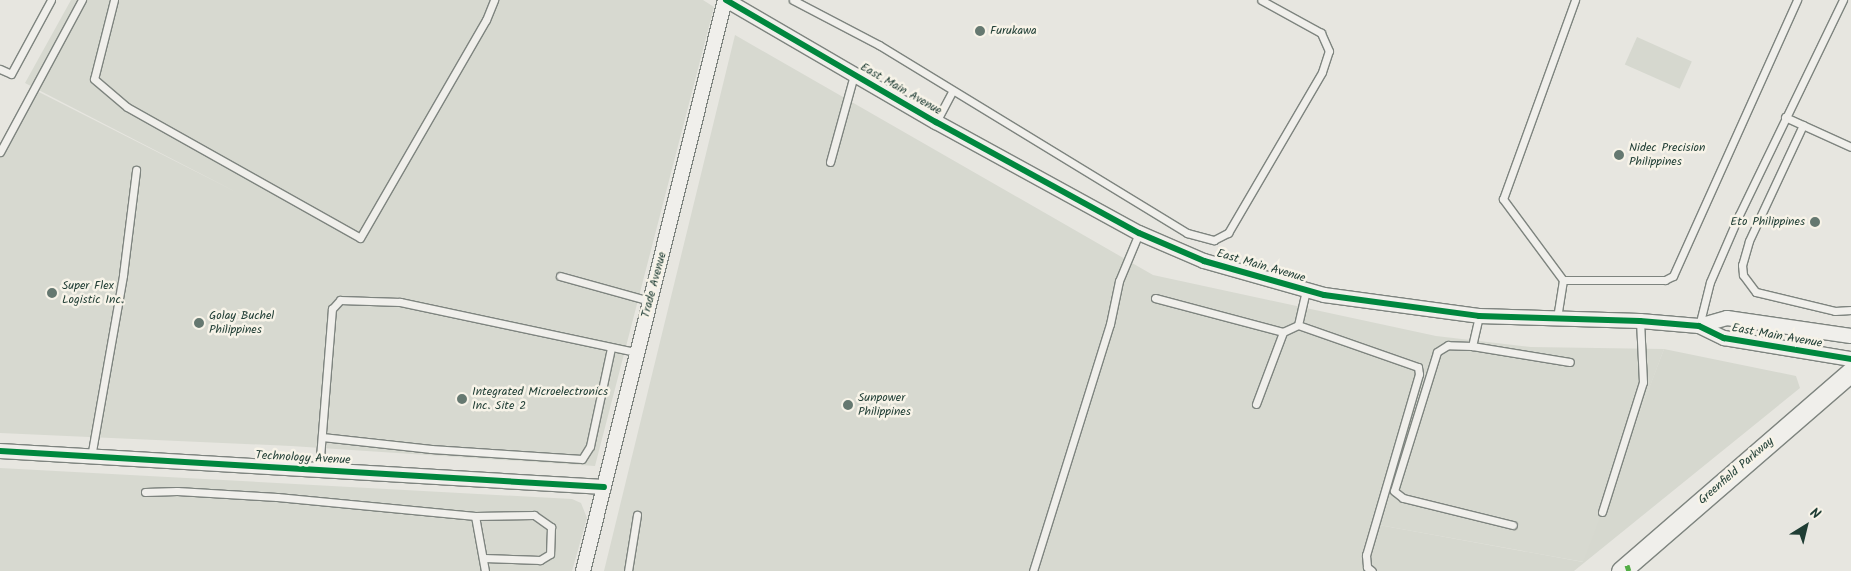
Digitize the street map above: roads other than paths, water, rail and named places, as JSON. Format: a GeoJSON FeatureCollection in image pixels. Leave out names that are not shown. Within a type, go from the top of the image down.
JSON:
{"type":"FeatureCollection","features":[{"type":"Feature","properties":{"kind":"main road","name":"Greenfield Parkway"},"geometry":{"type":"LineString","coordinates":[[1621,571],[1851,372]]}},
{"type":"Feature","properties":{"kind":"street","name":"East Main Avenue"},"geometry":{"type":"LineString","coordinates":[[725,0],[936,122],[1139,233],[1204,261],[1306,291],[1479,316],[1640,321],[1699,326],[1727,318],[1851,336]]}},
{"type":"Feature","properties":{"kind":"street","name":"Trade Avenue"},"geometry":{"type":"LineString","coordinates":[[583,571],[635,352],[650,301],[725,0]]}},
{"type":"Feature","properties":{"kind":"street","name":"East Main Avenue"},"geometry":{"type":"LineString","coordinates":[[1699,326],[1724,338],[1851,359]]}},
{"type":"Feature","properties":{"kind":"street","name":"Technology Avenue"},"geometry":{"type":"LineString","coordinates":[[0,451],[604,487]]}},
{"type":"Feature","properties":{"kind":"lane"},"geometry":{"type":"LineString","coordinates":[[0,69],[11,74],[51,0]]}},
{"type":"Feature","properties":{"kind":"lane"},"geometry":{"type":"LineString","coordinates":[[0,152],[82,0]]}},
{"type":"Feature","properties":{"kind":"lane"},"geometry":{"type":"LineString","coordinates":[[114,0],[94,80],[127,107],[360,238],[486,20],[494,0]]}},
{"type":"Feature","properties":{"kind":"lane"},"geometry":{"type":"LineString","coordinates":[[794,0],[879,45],[952,92],[1187,233],[1214,240],[1228,233],[1322,72],[1329,51],[1321,33],[1261,0]]}},
{"type":"Feature","properties":{"kind":"lane"},"geometry":{"type":"LineString","coordinates":[[1557,318],[1563,280],[1503,199],[1575,0]]}},
{"type":"Feature","properties":{"kind":"lane"},"geometry":{"type":"LineString","coordinates":[[1563,280],[1665,280],[1673,276],[1797,0]]}},
{"type":"Feature","properties":{"kind":"lane"},"geometry":{"type":"LineString","coordinates":[[1699,326],[1710,282],[1785,117],[1843,0]]}},
{"type":"Feature","properties":{"kind":"lane"},"geometry":{"type":"LineString","coordinates":[[830,162],[854,75]]}},
{"type":"Feature","properties":{"kind":"lane"},"geometry":{"type":"LineString","coordinates":[[936,122],[952,92]]}},
{"type":"Feature","properties":{"kind":"lane"},"geometry":{"type":"LineString","coordinates":[[1785,117],[1851,147]]}},
{"type":"Feature","properties":{"kind":"lane"},"geometry":{"type":"LineString","coordinates":[[1803,125],[1749,241],[1742,265],[1743,275],[1756,292],[1835,311],[1851,310]]}},
{"type":"Feature","properties":{"kind":"lane"},"geometry":{"type":"LineString","coordinates":[[91,457],[123,275],[136,170]]}},
{"type":"Feature","properties":{"kind":"lane"},"geometry":{"type":"LineString","coordinates":[[1033,571],[1110,324],[1119,281],[1139,233]]}},
{"type":"Feature","properties":{"kind":"lane"},"geometry":{"type":"LineString","coordinates":[[560,276],[650,301]]}},
{"type":"Feature","properties":{"kind":"lane"},"geometry":{"type":"LineString","coordinates":[[1298,325],[1306,291]]}},
{"type":"Feature","properties":{"kind":"lane"},"geometry":{"type":"LineString","coordinates":[[1155,298],[1283,332],[1298,325],[1418,367],[1419,374],[1366,555],[1367,567],[1372,571]]}},
{"type":"Feature","properties":{"kind":"lane"},"geometry":{"type":"LineString","coordinates":[[320,470],[332,309],[340,300],[400,302],[635,352]]}},
{"type":"Feature","properties":{"kind":"lane"},"geometry":{"type":"LineString","coordinates":[[1472,346],[1479,316]]}},
{"type":"Feature","properties":{"kind":"lane"},"geometry":{"type":"LineString","coordinates":[[1602,512],[1643,382],[1640,321]]}},
{"type":"Feature","properties":{"kind":"lane"},"geometry":{"type":"LineString","coordinates":[[1256,404],[1283,332]]}},
{"type":"Feature","properties":{"kind":"lane"},"geometry":{"type":"LineString","coordinates":[[1513,525],[1403,498],[1394,491],[1437,352],[1448,345],[1472,346],[1570,362]]}},
{"type":"Feature","properties":{"kind":"lane"},"geometry":{"type":"LineString","coordinates":[[322,437],[431,449],[582,459],[590,446],[611,348]]}},
{"type":"Feature","properties":{"kind":"lane"},"geometry":{"type":"LineString","coordinates":[[145,492],[178,491],[277,497],[475,516],[534,514],[551,527],[550,554],[540,560],[484,558]]}},
{"type":"Feature","properties":{"kind":"lane"},"geometry":{"type":"LineString","coordinates":[[628,571],[637,515]]}},
{"type":"Feature","properties":{"kind":"lane"},"geometry":{"type":"LineString","coordinates":[[475,516],[485,571]]}},
{"type":"Feature","properties":{"kind":"place","name":"Furukawa"},"geometry":{"type":"Point","coordinates":[980,31]}},
{"type":"Feature","properties":{"kind":"place","name":"Nidec Precision Philippines"},"geometry":{"type":"Point","coordinates":[1619,155]}},
{"type":"Feature","properties":{"kind":"place","name":"Eto Philippines"},"geometry":{"type":"Point","coordinates":[1815,222]}},
{"type":"Feature","properties":{"kind":"place","name":"Super Flex Logistic Inc."},"geometry":{"type":"Point","coordinates":[52,293]}},
{"type":"Feature","properties":{"kind":"place","name":"Golay Buchel Philippines"},"geometry":{"type":"Point","coordinates":[199,323]}},
{"type":"Feature","properties":{"kind":"place","name":"Integrated Microelectronics Inc. Site 2"},"geometry":{"type":"Point","coordinates":[462,399]}},
{"type":"Feature","properties":{"kind":"place","name":"Sunpower Philippines"},"geometry":{"type":"Point","coordinates":[848,405]}}]}
